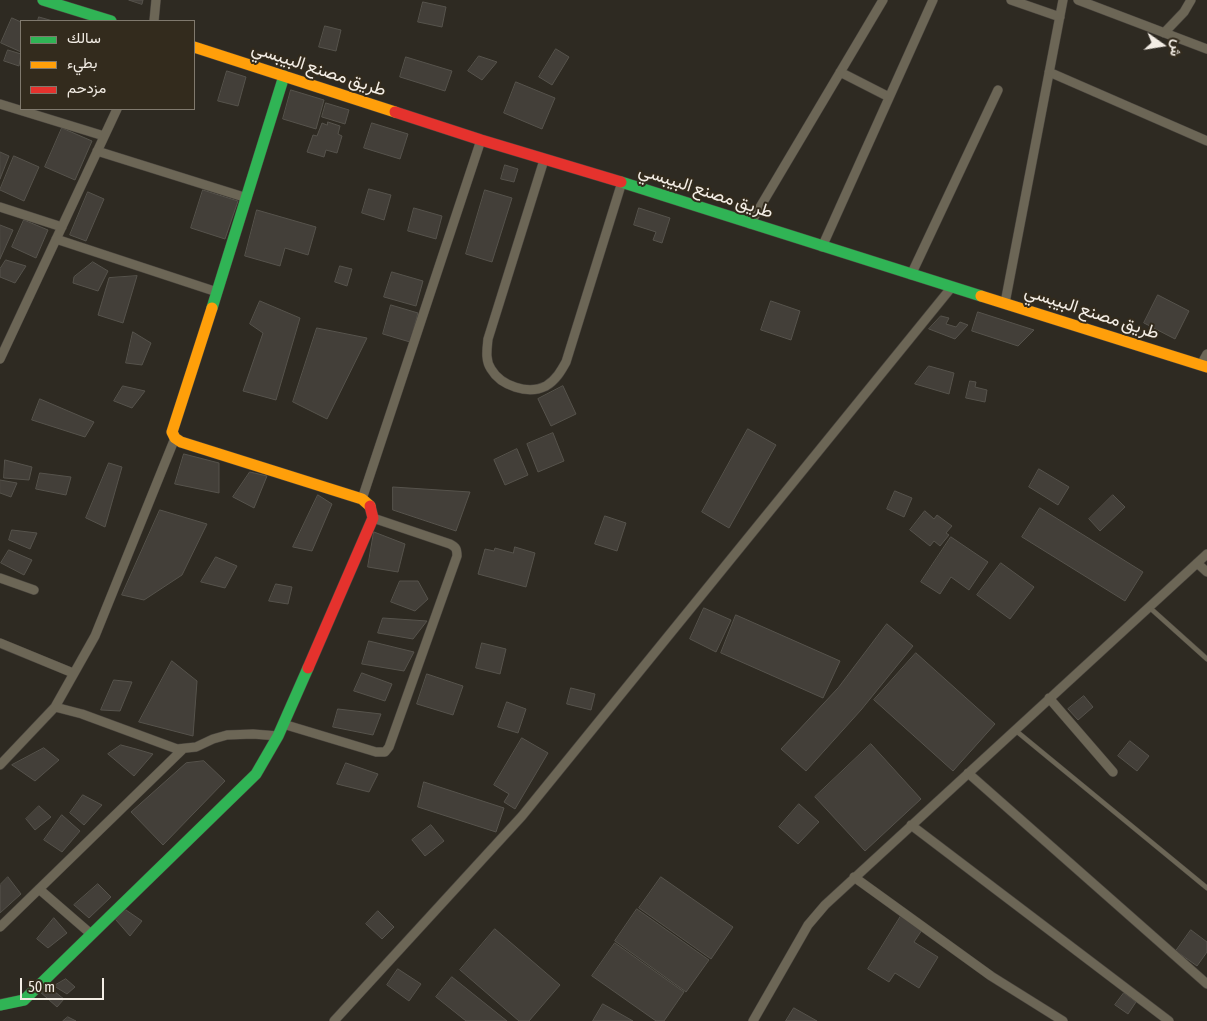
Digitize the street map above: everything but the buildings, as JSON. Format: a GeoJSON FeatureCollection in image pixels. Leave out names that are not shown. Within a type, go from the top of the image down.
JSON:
{"type":"FeatureCollection","features":[{"type":"Feature","properties":{"kind":"street"},"geometry":{"type":"LineString","coordinates":[[43,0],[107,20]]}},
{"type":"Feature","properties":{"kind":"street"},"geometry":{"type":"LineString","coordinates":[[154,20],[157,7],[156,0]]}},
{"type":"Feature","properties":{"kind":"street"},"geometry":{"type":"LineString","coordinates":[[750,224],[883,0]]}},
{"type":"Feature","properties":{"kind":"street"},"geometry":{"type":"LineString","coordinates":[[822,247],[933,0]]}},
{"type":"Feature","properties":{"kind":"street"},"geometry":{"type":"LineString","coordinates":[[1012,0],[1060,17]]}},
{"type":"Feature","properties":{"kind":"street"},"geometry":{"type":"LineString","coordinates":[[1005,303],[1063,0]]}},
{"type":"Feature","properties":{"kind":"street"},"geometry":{"type":"LineString","coordinates":[[1078,0],[1207,49]]}},
{"type":"Feature","properties":{"kind":"street"},"geometry":{"type":"LineString","coordinates":[[1164,33],[1184,12],[1191,0]]}},
{"type":"Feature","properties":{"kind":"street","name":"طريق مصنع البيبسي"},"geometry":{"type":"LineString","coordinates":[[195,47],[544,160],[622,182],[951,288],[1005,303],[1204,366]]}},
{"type":"Feature","properties":{"kind":"street"},"geometry":{"type":"LineString","coordinates":[[840,72],[889,97]]}},
{"type":"Feature","properties":{"kind":"street"},"geometry":{"type":"LineString","coordinates":[[1049,72],[1207,141]]}},
{"type":"Feature","properties":{"kind":"street"},"geometry":{"type":"LineString","coordinates":[[0,1005],[24,1000],[256,774],[278,736],[373,518],[373,510],[362,499],[181,442],[175,438],[172,432],[284,76]]}},
{"type":"Feature","properties":{"kind":"street"},"geometry":{"type":"LineString","coordinates":[[911,275],[998,90]]}},
{"type":"Feature","properties":{"kind":"street"},"geometry":{"type":"LineString","coordinates":[[0,104],[104,136]]}},
{"type":"Feature","properties":{"kind":"street"},"geometry":{"type":"LineString","coordinates":[[0,359],[4,337],[62,227],[117,110]]}},
{"type":"Feature","properties":{"kind":"street"},"geometry":{"type":"LineString","coordinates":[[362,499],[481,140]]}},
{"type":"Feature","properties":{"kind":"street"},"geometry":{"type":"LineString","coordinates":[[96,151],[247,198]]}},
{"type":"Feature","properties":{"kind":"street"},"geometry":{"type":"LineString","coordinates":[[544,160],[488,338],[486,354],[490,368],[500,380],[515,387],[530,390],[546,386],[559,375],[566,362],[622,182]]}},
{"type":"Feature","properties":{"kind":"street"},"geometry":{"type":"LineString","coordinates":[[0,207],[62,227]]}},
{"type":"Feature","properties":{"kind":"street"},"geometry":{"type":"LineString","coordinates":[[56,239],[217,292]]}},
{"type":"Feature","properties":{"kind":"street"},"geometry":{"type":"LineString","coordinates":[[334,1021],[522,816],[951,288]]}},
{"type":"Feature","properties":{"kind":"street"},"geometry":{"type":"LineString","coordinates":[[1204,366],[1207,354]]}},
{"type":"Feature","properties":{"kind":"street"},"geometry":{"type":"LineString","coordinates":[[0,765],[55,707],[95,636],[175,438]]}},
{"type":"Feature","properties":{"kind":"street"},"geometry":{"type":"LineString","coordinates":[[283,724],[376,752],[385,752],[389,747],[457,556],[457,550],[450,544],[373,518]]}},
{"type":"Feature","properties":{"kind":"street"},"geometry":{"type":"LineString","coordinates":[[753,1021],[808,926],[825,905],[1207,554]]}},
{"type":"Feature","properties":{"kind":"street"},"geometry":{"type":"LineString","coordinates":[[1197,563],[1207,572]]}},
{"type":"Feature","properties":{"kind":"street"},"geometry":{"type":"LineString","coordinates":[[0,578],[34,590]]}},
{"type":"Feature","properties":{"kind":"street"},"geometry":{"type":"LineString","coordinates":[[0,643],[73,673]]}},
{"type":"Feature","properties":{"kind":"street"},"geometry":{"type":"LineString","coordinates":[[1050,698],[1114,772]]}},
{"type":"Feature","properties":{"kind":"street"},"geometry":{"type":"LineString","coordinates":[[55,707],[82,714],[176,749],[196,747],[227,735],[278,736]]}},
{"type":"Feature","properties":{"kind":"street"},"geometry":{"type":"LineString","coordinates":[[0,927],[184,749]]}},
{"type":"Feature","properties":{"kind":"street"},"geometry":{"type":"LineString","coordinates":[[968,773],[1207,984]]}},
{"type":"Feature","properties":{"kind":"street"},"geometry":{"type":"LineString","coordinates":[[911,825],[1169,1021]]}},
{"type":"Feature","properties":{"kind":"street"},"geometry":{"type":"LineString","coordinates":[[854,877],[991,976],[1063,1021]]}},
{"type":"Feature","properties":{"kind":"street"},"geometry":{"type":"LineString","coordinates":[[39,889],[91,934]]}},
{"type":"Feature","properties":{"kind":"lane"},"geometry":{"type":"LineString","coordinates":[[1150,607],[1207,659]]}},
{"type":"Feature","properties":{"kind":"lane"},"geometry":{"type":"LineString","coordinates":[[1015,730],[1207,888]]}},
{"type":"Feature","properties":{"kind":"traffic: fast"},"geometry":{"type":"LineString","coordinates":[[43,0],[108,20]]}},
{"type":"Feature","properties":{"kind":"traffic: fast"},"geometry":{"type":"LineString","coordinates":[[212,308],[284,76]]}},
{"type":"Feature","properties":{"kind":"traffic: fast"},"geometry":{"type":"LineString","coordinates":[[621,182],[981,296]]}},
{"type":"Feature","properties":{"kind":"traffic: fast"},"geometry":{"type":"LineString","coordinates":[[0,1005],[24,1000],[256,774],[278,736],[308,668]]}},
{"type":"Feature","properties":{"kind":"traffic: slow"},"geometry":{"type":"LineString","coordinates":[[195,47],[395,112]]}},
{"type":"Feature","properties":{"kind":"traffic: slow"},"geometry":{"type":"LineString","coordinates":[[981,296],[1207,367]]}},
{"type":"Feature","properties":{"kind":"traffic: slow"},"geometry":{"type":"LineString","coordinates":[[212,308],[172,432],[175,438],[181,442],[362,499],[370,506]]}},
{"type":"Feature","properties":{"kind":"traffic: jam"},"geometry":{"type":"LineString","coordinates":[[395,112],[621,182]]}},
{"type":"Feature","properties":{"kind":"traffic: jam"},"geometry":{"type":"LineString","coordinates":[[308,668],[373,518],[370,506]]}}]}
